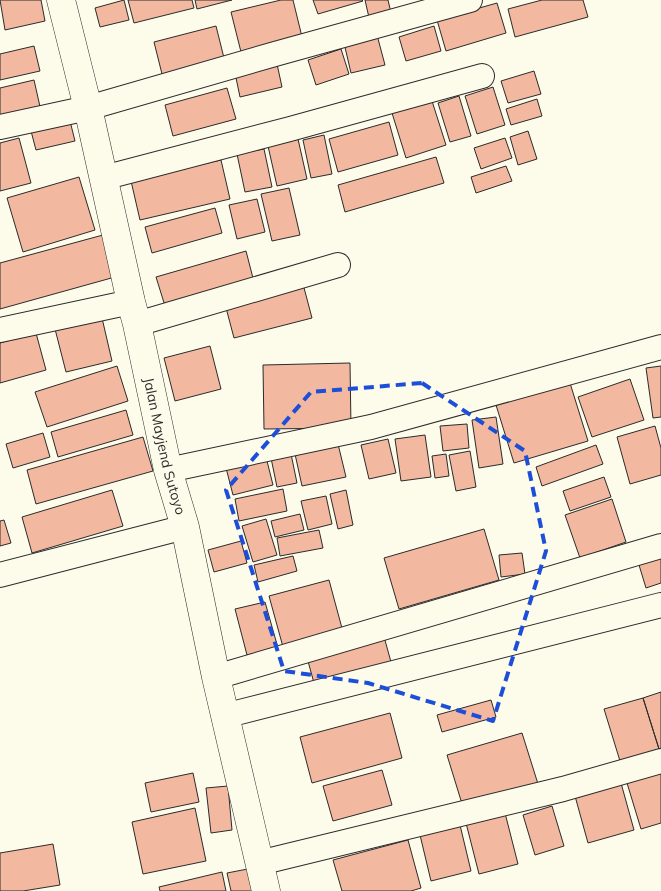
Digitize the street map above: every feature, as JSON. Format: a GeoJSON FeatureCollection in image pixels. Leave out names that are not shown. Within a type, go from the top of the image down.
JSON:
{"type":"FeatureCollection","features":[{"type":"Feature","properties":{"kind":"street","name":"Jalan Mayjend Sutoyo"},"geometry":{"type":"LineString","coordinates":[[61,0],[88,108],[168,470],[185,527],[224,716],[266,891]]}},
{"type":"Feature","properties":{"kind":"street"},"geometry":{"type":"LineString","coordinates":[[0,127],[88,108],[470,0]]}},
{"type":"Feature","properties":{"kind":"street"},"geometry":{"type":"LineString","coordinates":[[103,178],[482,76]]}},
{"type":"Feature","properties":{"kind":"street"},"geometry":{"type":"LineString","coordinates":[[0,330],[134,313],[338,265]]}},
{"type":"Feature","properties":{"kind":"street"},"geometry":{"type":"LineString","coordinates":[[168,470],[371,427],[661,347]]}},
{"type":"Feature","properties":{"kind":"street"},"geometry":{"type":"LineString","coordinates":[[0,575],[185,527]]}},
{"type":"Feature","properties":{"kind":"street"},"geometry":{"type":"LineString","coordinates":[[216,677],[661,546]]}},
{"type":"Feature","properties":{"kind":"street"},"geometry":{"type":"LineString","coordinates":[[224,716],[661,605]]}},
{"type":"Feature","properties":{"kind":"street"},"geometry":{"type":"LineString","coordinates":[[259,863],[563,789],[661,761]]}},
{"type":"Feature","properties":{"kind":"highlighted area"},"geometry":{"type":"Polygon","coordinates":[[[422,383],[525,451],[546,551],[493,721],[368,683],[284,671],[226,490],[311,392],[422,383]]]}},
{"type":"Feature","properties":{"kind":"building"},"geometry":{"type":"Polygon","coordinates":[[[0,0],[41,0],[45,21],[5,30],[0,0]]]}},
{"type":"Feature","properties":{"kind":"building"},"geometry":{"type":"Polygon","coordinates":[[[124,0],[129,20],[100,27],[95,8],[124,0]]]}},
{"type":"Feature","properties":{"kind":"building"},"geometry":{"type":"Polygon","coordinates":[[[128,0],[192,0],[194,8],[134,23],[128,0]]]}},
{"type":"Feature","properties":{"kind":"building"},"geometry":{"type":"Polygon","coordinates":[[[195,0],[232,0],[197,9],[195,0]]]}},
{"type":"Feature","properties":{"kind":"building"},"geometry":{"type":"Polygon","coordinates":[[[281,0],[293,0],[303,41],[242,56],[231,12],[281,0]]]}},
{"type":"Feature","properties":{"kind":"building"},"geometry":{"type":"Polygon","coordinates":[[[313,0],[362,0],[363,1],[318,14],[313,0]]]}},
{"type":"Feature","properties":{"kind":"building"},"geometry":{"type":"Polygon","coordinates":[[[365,0],[388,0],[392,17],[370,22],[365,0]]]}},
{"type":"Feature","properties":{"kind":"building"},"geometry":{"type":"Polygon","coordinates":[[[542,0],[583,0],[588,17],[515,37],[508,9],[542,0]]]}},
{"type":"Feature","properties":{"kind":"building"},"geometry":{"type":"Polygon","coordinates":[[[497,3],[506,33],[446,51],[437,20],[497,3]]]}},
{"type":"Feature","properties":{"kind":"building"},"geometry":{"type":"Polygon","coordinates":[[[216,26],[225,62],[163,78],[154,42],[216,26]]]}},
{"type":"Feature","properties":{"kind":"building"},"geometry":{"type":"Polygon","coordinates":[[[434,26],[441,51],[406,61],[399,37],[434,26]]]}},
{"type":"Feature","properties":{"kind":"building"},"geometry":{"type":"Polygon","coordinates":[[[377,35],[385,65],[351,73],[344,43],[377,35]]]}},
{"type":"Feature","properties":{"kind":"building"},"geometry":{"type":"Polygon","coordinates":[[[34,46],[40,71],[0,80],[0,54],[34,46]]]}},
{"type":"Feature","properties":{"kind":"building"},"geometry":{"type":"Polygon","coordinates":[[[341,49],[349,74],[316,85],[308,60],[341,49]]]}},
{"type":"Feature","properties":{"kind":"building"},"geometry":{"type":"Polygon","coordinates":[[[277,64],[282,87],[240,97],[235,73],[277,64]]]}},
{"type":"Feature","properties":{"kind":"building"},"geometry":{"type":"Polygon","coordinates":[[[534,71],[541,94],[508,103],[501,81],[534,71]]]}},
{"type":"Feature","properties":{"kind":"building"},"geometry":{"type":"Polygon","coordinates":[[[34,80],[41,111],[0,120],[0,88],[34,80]]]}},
{"type":"Feature","properties":{"kind":"building"},"geometry":{"type":"Polygon","coordinates":[[[493,87],[505,125],[477,134],[465,96],[493,87]]]}},
{"type":"Feature","properties":{"kind":"building"},"geometry":{"type":"Polygon","coordinates":[[[227,88],[236,119],[173,136],[165,105],[227,88]]]}},
{"type":"Feature","properties":{"kind":"building"},"geometry":{"type":"Polygon","coordinates":[[[459,96],[471,136],[450,142],[438,103],[459,96]]]}},
{"type":"Feature","properties":{"kind":"building"},"geometry":{"type":"Polygon","coordinates":[[[537,99],[542,116],[511,125],[506,109],[537,99]]]}},
{"type":"Feature","properties":{"kind":"building"},"geometry":{"type":"Polygon","coordinates":[[[432,101],[446,145],[406,158],[392,113],[432,101]]]}},
{"type":"Feature","properties":{"kind":"building"},"geometry":{"type":"Polygon","coordinates":[[[70,121],[75,141],[36,150],[31,131],[70,121]]]}},
{"type":"Feature","properties":{"kind":"building"},"geometry":{"type":"Polygon","coordinates":[[[389,122],[398,155],[338,172],[329,139],[389,122]]]}},
{"type":"Feature","properties":{"kind":"building"},"geometry":{"type":"Polygon","coordinates":[[[528,131],[537,159],[518,165],[510,137],[528,131]]]}},
{"type":"Feature","properties":{"kind":"building"},"geometry":{"type":"Polygon","coordinates":[[[324,135],[332,174],[311,178],[303,140],[324,135]]]}},
{"type":"Feature","properties":{"kind":"building"},"geometry":{"type":"Polygon","coordinates":[[[19,138],[31,183],[0,191],[0,143],[19,138]]]}},
{"type":"Feature","properties":{"kind":"building"},"geometry":{"type":"Polygon","coordinates":[[[505,138],[512,158],[481,169],[474,148],[505,138]]]}},
{"type":"Feature","properties":{"kind":"building"},"geometry":{"type":"Polygon","coordinates":[[[298,139],[307,179],[277,186],[268,146],[298,139]]]}},
{"type":"Feature","properties":{"kind":"building"},"geometry":{"type":"Polygon","coordinates":[[[264,149],[272,187],[245,192],[237,154],[264,149]]]}},
{"type":"Feature","properties":{"kind":"building"},"geometry":{"type":"Polygon","coordinates":[[[436,157],[444,183],[345,212],[338,185],[436,157]]]}},
{"type":"Feature","properties":{"kind":"building"},"geometry":{"type":"Polygon","coordinates":[[[221,160],[230,199],[140,220],[131,181],[221,160]]]}},
{"type":"Feature","properties":{"kind":"building"},"geometry":{"type":"Polygon","coordinates":[[[506,166],[512,181],[476,193],[471,177],[506,166]]]}},
{"type":"Feature","properties":{"kind":"building"},"geometry":{"type":"Polygon","coordinates":[[[79,177],[95,230],[23,252],[7,198],[79,177]]]}},
{"type":"Feature","properties":{"kind":"building"},"geometry":{"type":"Polygon","coordinates":[[[289,188],[300,235],[272,241],[261,194],[289,188]]]}},
{"type":"Feature","properties":{"kind":"building"},"geometry":{"type":"Polygon","coordinates":[[[257,199],[265,232],[237,239],[229,205],[257,199]]]}},
{"type":"Feature","properties":{"kind":"building"},"geometry":{"type":"Polygon","coordinates":[[[215,208],[222,233],[152,253],[145,227],[215,208]]]}},
{"type":"Feature","properties":{"kind":"building"},"geometry":{"type":"Polygon","coordinates":[[[103,235],[115,277],[0,309],[0,263],[103,235]]]}},
{"type":"Feature","properties":{"kind":"building"},"geometry":{"type":"Polygon","coordinates":[[[246,251],[254,282],[165,306],[156,277],[246,251]]]}},
{"type":"Feature","properties":{"kind":"building"},"geometry":{"type":"Polygon","coordinates":[[[303,284],[312,318],[234,338],[225,304],[303,284]]]}},
{"type":"Feature","properties":{"kind":"building"},"geometry":{"type":"Polygon","coordinates":[[[102,318],[112,361],[66,372],[55,329],[102,318]]]}},
{"type":"Feature","properties":{"kind":"building"},"geometry":{"type":"Polygon","coordinates":[[[36,333],[46,370],[0,383],[0,343],[36,333]]]}},
{"type":"Feature","properties":{"kind":"building"},"geometry":{"type":"Polygon","coordinates":[[[210,346],[221,389],[175,401],[164,358],[210,346]]]}},
{"type":"Feature","properties":{"kind":"building"},"geometry":{"type":"Polygon","coordinates":[[[350,363],[351,428],[264,429],[263,365],[350,363]]]}},
{"type":"Feature","properties":{"kind":"building"},"geometry":{"type":"Polygon","coordinates":[[[117,366],[128,401],[47,427],[35,392],[117,366]]]}},
{"type":"Feature","properties":{"kind":"building"},"geometry":{"type":"Polygon","coordinates":[[[661,366],[661,417],[653,418],[646,368],[661,366]]]}},
{"type":"Feature","properties":{"kind":"building"},"geometry":{"type":"Polygon","coordinates":[[[630,379],[644,420],[592,437],[578,397],[630,379]]]}},
{"type":"Feature","properties":{"kind":"building"},"geometry":{"type":"Polygon","coordinates":[[[570,383],[588,441],[514,463],[496,405],[570,383]]]}},
{"type":"Feature","properties":{"kind":"building"},"geometry":{"type":"Polygon","coordinates":[[[126,410],[133,435],[58,457],[51,432],[126,410]]]}},
{"type":"Feature","properties":{"kind":"building"},"geometry":{"type":"Polygon","coordinates":[[[496,417],[503,464],[479,468],[472,420],[496,417]]]}},
{"type":"Feature","properties":{"kind":"building"},"geometry":{"type":"Polygon","coordinates":[[[467,424],[469,448],[443,451],[440,426],[467,424]]]}},
{"type":"Feature","properties":{"kind":"building"},"geometry":{"type":"Polygon","coordinates":[[[655,426],[661,448],[661,475],[630,484],[617,437],[655,426]]]}},
{"type":"Feature","properties":{"kind":"building"},"geometry":{"type":"Polygon","coordinates":[[[43,433],[50,457],[13,468],[6,444],[43,433]]]}},
{"type":"Feature","properties":{"kind":"building"},"geometry":{"type":"Polygon","coordinates":[[[425,435],[431,477],[401,481],[395,439],[425,435]]]}},
{"type":"Feature","properties":{"kind":"building"},"geometry":{"type":"Polygon","coordinates":[[[143,437],[153,471],[36,504],[27,470],[143,437]]]}},
{"type":"Feature","properties":{"kind":"building"},"geometry":{"type":"Polygon","coordinates":[[[388,439],[396,473],[369,479],[361,445],[388,439]]]}},
{"type":"Feature","properties":{"kind":"building"},"geometry":{"type":"Polygon","coordinates":[[[338,444],[346,477],[302,486],[295,454],[338,444]]]}},
{"type":"Feature","properties":{"kind":"building"},"geometry":{"type":"Polygon","coordinates":[[[596,445],[603,464],[542,486],[536,467],[596,445]]]}},
{"type":"Feature","properties":{"kind":"building"},"geometry":{"type":"Polygon","coordinates":[[[470,451],[476,487],[456,491],[449,455],[470,451]]]}},
{"type":"Feature","properties":{"kind":"building"},"geometry":{"type":"Polygon","coordinates":[[[265,453],[273,485],[233,495],[225,464],[265,453]]]}},
{"type":"Feature","properties":{"kind":"building"},"geometry":{"type":"Polygon","coordinates":[[[291,454],[297,483],[277,487],[271,458],[291,454]]]}},
{"type":"Feature","properties":{"kind":"building"},"geometry":{"type":"Polygon","coordinates":[[[446,454],[449,476],[435,478],[432,456],[446,454]]]}},
{"type":"Feature","properties":{"kind":"building"},"geometry":{"type":"Polygon","coordinates":[[[604,477],[611,497],[570,511],[563,491],[604,477]]]}},
{"type":"Feature","properties":{"kind":"building"},"geometry":{"type":"Polygon","coordinates":[[[283,489],[287,511],[239,521],[235,499],[283,489]]]}},
{"type":"Feature","properties":{"kind":"building"},"geometry":{"type":"Polygon","coordinates":[[[112,490],[123,526],[32,553],[22,517],[112,490]]]}},
{"type":"Feature","properties":{"kind":"building"},"geometry":{"type":"Polygon","coordinates":[[[346,490],[353,525],[338,529],[330,494],[346,490]]]}},
{"type":"Feature","properties":{"kind":"building"},"geometry":{"type":"Polygon","coordinates":[[[326,496],[332,524],[308,530],[301,501],[326,496]]]}},
{"type":"Feature","properties":{"kind":"building"},"geometry":{"type":"Polygon","coordinates":[[[612,499],[626,542],[580,558],[565,515],[612,499]]]}},
{"type":"Feature","properties":{"kind":"building"},"geometry":{"type":"Polygon","coordinates":[[[300,514],[304,530],[275,537],[271,521],[300,514]]]}},
{"type":"Feature","properties":{"kind":"building"},"geometry":{"type":"Polygon","coordinates":[[[266,519],[277,555],[253,562],[242,526],[266,519]]]}},
{"type":"Feature","properties":{"kind":"building"},"geometry":{"type":"Polygon","coordinates":[[[4,520],[11,543],[0,546],[0,521],[4,520]]]}},
{"type":"Feature","properties":{"kind":"building"},"geometry":{"type":"Polygon","coordinates":[[[484,529],[499,580],[399,609],[384,558],[484,529]]]}},
{"type":"Feature","properties":{"kind":"building"},"geometry":{"type":"Polygon","coordinates":[[[319,530],[323,548],[280,556],[277,538],[319,530]]]}},
{"type":"Feature","properties":{"kind":"building"},"geometry":{"type":"Polygon","coordinates":[[[241,541],[247,563],[214,572],[208,550],[241,541]]]}},
{"type":"Feature","properties":{"kind":"building"},"geometry":{"type":"Polygon","coordinates":[[[522,553],[525,574],[501,577],[499,555],[522,553]]]}},
{"type":"Feature","properties":{"kind":"building"},"geometry":{"type":"Polygon","coordinates":[[[293,556],[297,571],[258,582],[254,565],[293,556]]]}},
{"type":"Feature","properties":{"kind":"building"},"geometry":{"type":"Polygon","coordinates":[[[661,557],[661,583],[646,588],[639,565],[661,557]]]}},
{"type":"Feature","properties":{"kind":"building"},"geometry":{"type":"Polygon","coordinates":[[[329,580],[343,632],[283,647],[269,596],[329,580]]]}},
{"type":"Feature","properties":{"kind":"building"},"geometry":{"type":"Polygon","coordinates":[[[265,602],[278,648],[247,655],[235,609],[265,602]]]}},
{"type":"Feature","properties":{"kind":"building"},"geometry":{"type":"Polygon","coordinates":[[[383,633],[391,662],[314,683],[306,654],[383,633]]]}},
{"type":"Feature","properties":{"kind":"building"},"geometry":{"type":"Polygon","coordinates":[[[661,692],[661,749],[659,749],[643,698],[661,692]]]}},
{"type":"Feature","properties":{"kind":"building"},"geometry":{"type":"Polygon","coordinates":[[[643,698],[659,749],[620,761],[604,709],[643,698]]]}},
{"type":"Feature","properties":{"kind":"building"},"geometry":{"type":"Polygon","coordinates":[[[491,700],[496,717],[442,732],[437,715],[491,700]]]}},
{"type":"Feature","properties":{"kind":"building"},"geometry":{"type":"Polygon","coordinates":[[[390,713],[402,758],[312,783],[300,737],[390,713]]]}},
{"type":"Feature","properties":{"kind":"building"},"geometry":{"type":"Polygon","coordinates":[[[522,733],[538,784],[463,807],[447,755],[522,733]]]}},
{"type":"Feature","properties":{"kind":"building"},"geometry":{"type":"Polygon","coordinates":[[[382,770],[392,805],[333,821],[323,786],[382,770]]]}},
{"type":"Feature","properties":{"kind":"building"},"geometry":{"type":"Polygon","coordinates":[[[193,773],[199,802],[151,812],[145,783],[193,773]]]}},
{"type":"Feature","properties":{"kind":"building"},"geometry":{"type":"Polygon","coordinates":[[[661,773],[661,823],[641,829],[627,783],[661,773]]]}},
{"type":"Feature","properties":{"kind":"building"},"geometry":{"type":"Polygon","coordinates":[[[621,783],[634,830],[588,843],[575,796],[621,783]]]}},
{"type":"Feature","properties":{"kind":"building"},"geometry":{"type":"Polygon","coordinates":[[[228,786],[232,830],[211,833],[206,788],[228,786]]]}},
{"type":"Feature","properties":{"kind":"building"},"geometry":{"type":"Polygon","coordinates":[[[552,806],[564,846],[535,855],[523,815],[552,806]]]}},
{"type":"Feature","properties":{"kind":"building"},"geometry":{"type":"Polygon","coordinates":[[[195,808],[206,861],[143,874],[132,822],[195,808]]]}},
{"type":"Feature","properties":{"kind":"building"},"geometry":{"type":"Polygon","coordinates":[[[505,813],[518,864],[479,874],[466,823],[505,813]]]}},
{"type":"Feature","properties":{"kind":"building"},"geometry":{"type":"Polygon","coordinates":[[[460,825],[471,871],[431,881],[420,835],[460,825]]]}},
{"type":"Feature","properties":{"kind":"building"},"geometry":{"type":"Polygon","coordinates":[[[408,840],[421,888],[411,891],[342,891],[333,860],[408,840]]]}},
{"type":"Feature","properties":{"kind":"building"},"geometry":{"type":"Polygon","coordinates":[[[53,844],[60,885],[23,891],[0,891],[0,853],[53,844]]]}},
{"type":"Feature","properties":{"kind":"building"},"geometry":{"type":"Polygon","coordinates":[[[258,867],[263,891],[231,891],[227,873],[258,867]]]}},
{"type":"Feature","properties":{"kind":"building"},"geometry":{"type":"Polygon","coordinates":[[[222,872],[226,891],[160,891],[159,887],[222,872]]]}}]}
